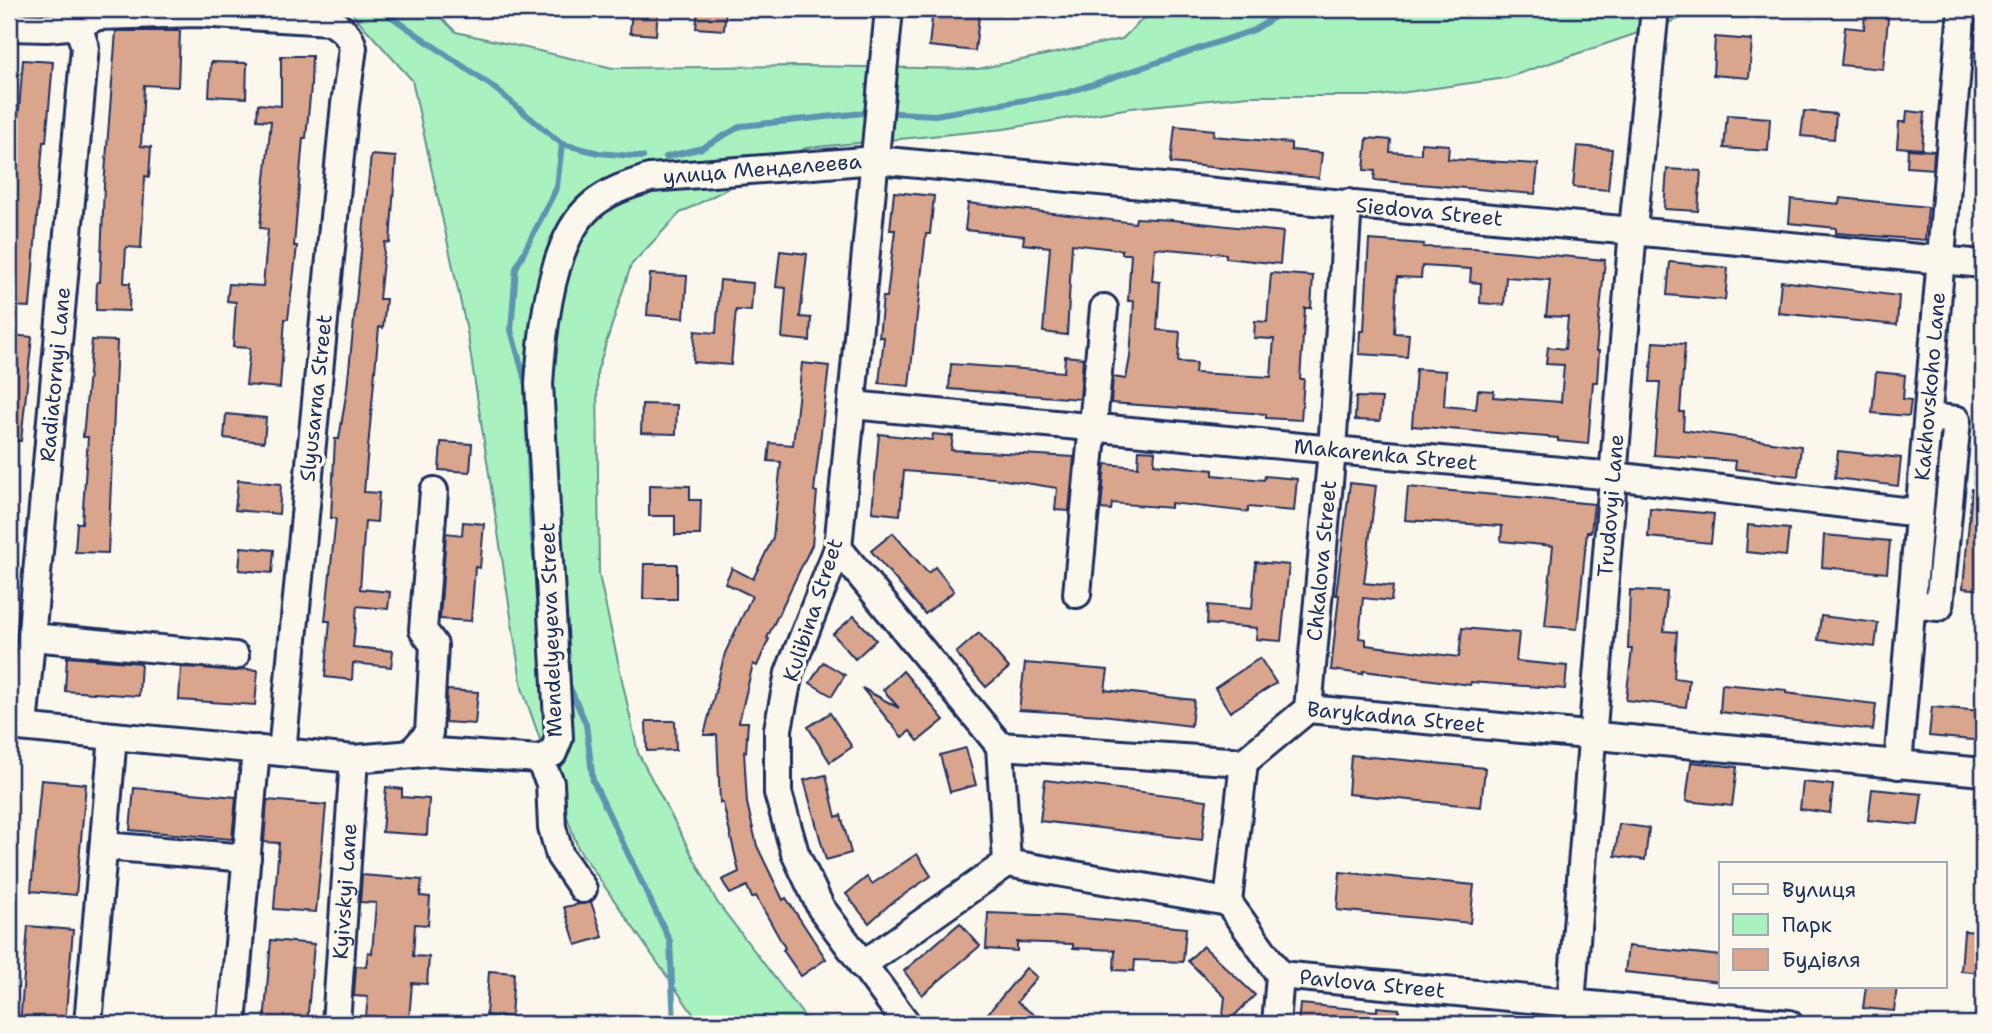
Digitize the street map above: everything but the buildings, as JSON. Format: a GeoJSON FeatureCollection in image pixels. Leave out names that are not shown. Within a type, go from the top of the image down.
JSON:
{"type":"FeatureCollection","features":[{"type":"Feature","properties":{"kind":"street","name":"Kulibina Street"},"geometry":{"type":"LineString","coordinates":[[889,9],[838,548],[789,673],[778,729],[778,793],[795,853],[821,908],[907,1024]]}},
{"type":"Feature","properties":{"kind":"street","name":"Trudovyi Lane"},"geometry":{"type":"LineString","coordinates":[[1571,1003],[1633,229],[1655,9]]}},
{"type":"Feature","properties":{"kind":"street","name":"Kakhovskoho Lane"},"geometry":{"type":"LineString","coordinates":[[1898,765],[1962,9]]}},
{"type":"Feature","properties":{"kind":"street","name":"Slyusarna Street"},"geometry":{"type":"LineString","coordinates":[[78,25],[98,16],[197,13],[330,21],[344,30],[352,44],[269,751],[247,858],[232,1024]]}},
{"type":"Feature","properties":{"kind":"street"},"geometry":{"type":"LineString","coordinates":[[9,27],[47,28],[78,25]]}},
{"type":"Feature","properties":{"kind":"street","name":"Radiatornyi Lane"},"geometry":{"type":"LineString","coordinates":[[16,727],[32,637],[85,47],[78,25]]}},
{"type":"Feature","properties":{"kind":"street","name":"улица Менделеева"},"geometry":{"type":"LineString","coordinates":[[650,178],[876,160]]}},
{"type":"Feature","properties":{"kind":"street","name":"Siedova Street"},"geometry":{"type":"LineString","coordinates":[[876,160],[1633,229],[1983,264]]}},
{"type":"Feature","properties":{"kind":"street","name":"Mendelyeyeva Street"},"geometry":{"type":"LineString","coordinates":[[16,727],[354,759],[436,752],[539,759],[553,753],[559,738],[539,384],[542,334],[569,234],[589,207],[618,187],[650,178]]}},
{"type":"Feature","properties":{"kind":"street","name":"Chkalova Street"},"geometry":{"type":"LineString","coordinates":[[1308,709],[1332,450],[1348,203]]}},
{"type":"Feature","properties":{"kind":"street"},"geometry":{"type":"LineString","coordinates":[[1077,594],[1104,308]]}},
{"type":"Feature","properties":{"kind":"street","name":"Makarenka Street"},"geometry":{"type":"LineString","coordinates":[[852,405],[1614,476],[1919,513]]}},
{"type":"Feature","properties":{"kind":"street"},"geometry":{"type":"LineString","coordinates":[[1912,604],[1940,607],[1956,420],[1928,417]]}},
{"type":"Feature","properties":{"kind":"street"},"geometry":{"type":"LineString","coordinates":[[410,754],[429,733],[434,645],[423,630],[434,491]]}},
{"type":"Feature","properties":{"kind":"street"},"geometry":{"type":"LineString","coordinates":[[838,548],[1000,747],[1007,863]]}},
{"type":"Feature","properties":{"kind":"street"},"geometry":{"type":"LineString","coordinates":[[32,637],[235,656]]}},
{"type":"Feature","properties":{"kind":"street","name":"Barykadna Street"},"geometry":{"type":"LineString","coordinates":[[1244,762],[1308,709],[1983,772]]}},
{"type":"Feature","properties":{"kind":"street"},"geometry":{"type":"LineString","coordinates":[[88,1024],[113,736]]}},
{"type":"Feature","properties":{"kind":"street"},"geometry":{"type":"LineString","coordinates":[[862,965],[1007,863],[1228,902],[1244,762],[1000,747]]}},
{"type":"Feature","properties":{"kind":"street","name":"Kyivskyi Lane"},"geometry":{"type":"LineString","coordinates":[[336,1024],[354,759]]}},
{"type":"Feature","properties":{"kind":"street"},"geometry":{"type":"LineString","coordinates":[[539,759],[550,783],[552,827],[561,856],[583,889]]}},
{"type":"Feature","properties":{"kind":"street"},"geometry":{"type":"LineString","coordinates":[[104,846],[247,858]]}},
{"type":"Feature","properties":{"kind":"street","name":"Pavlova Street"},"geometry":{"type":"LineString","coordinates":[[1228,902],[1280,975],[1788,1024]]}},
{"type":"Feature","properties":{"kind":"street"},"geometry":{"type":"LineString","coordinates":[[1276,1024],[1280,975]]}},
{"type":"Feature","properties":{"kind":"green space"},"geometry":{"type":"Polygon","coordinates":[[[348,9],[432,9],[456,32],[613,68],[803,66],[978,69],[1122,39],[1153,9],[1708,9],[1506,78],[1379,96],[1249,96],[1131,108],[1004,129],[806,148],[680,213],[631,265],[597,372],[599,575],[638,753],[717,902],[810,1024],[700,1024],[578,848],[522,688],[467,331],[412,80],[348,9]]]}},
{"type":"Feature","properties":{"kind":"waterway"},"geometry":{"type":"LineString","coordinates":[[380,9],[493,87],[562,144],[599,153],[643,157]]}},
{"type":"Feature","properties":{"kind":"waterway"},"geometry":{"type":"LineString","coordinates":[[897,113],[935,115],[1066,93],[1254,30],[1287,9]]}},
{"type":"Feature","properties":{"kind":"waterway"},"geometry":{"type":"LineString","coordinates":[[666,157],[702,148],[741,126],[863,113]]}},
{"type":"Feature","properties":{"kind":"waterway"},"geometry":{"type":"LineString","coordinates":[[538,584],[532,528],[526,384],[511,330],[516,268],[557,187],[562,144]]}},
{"type":"Feature","properties":{"kind":"waterway"},"geometry":{"type":"LineString","coordinates":[[567,681],[586,724],[593,781],[670,941],[674,1024]]}}]}
